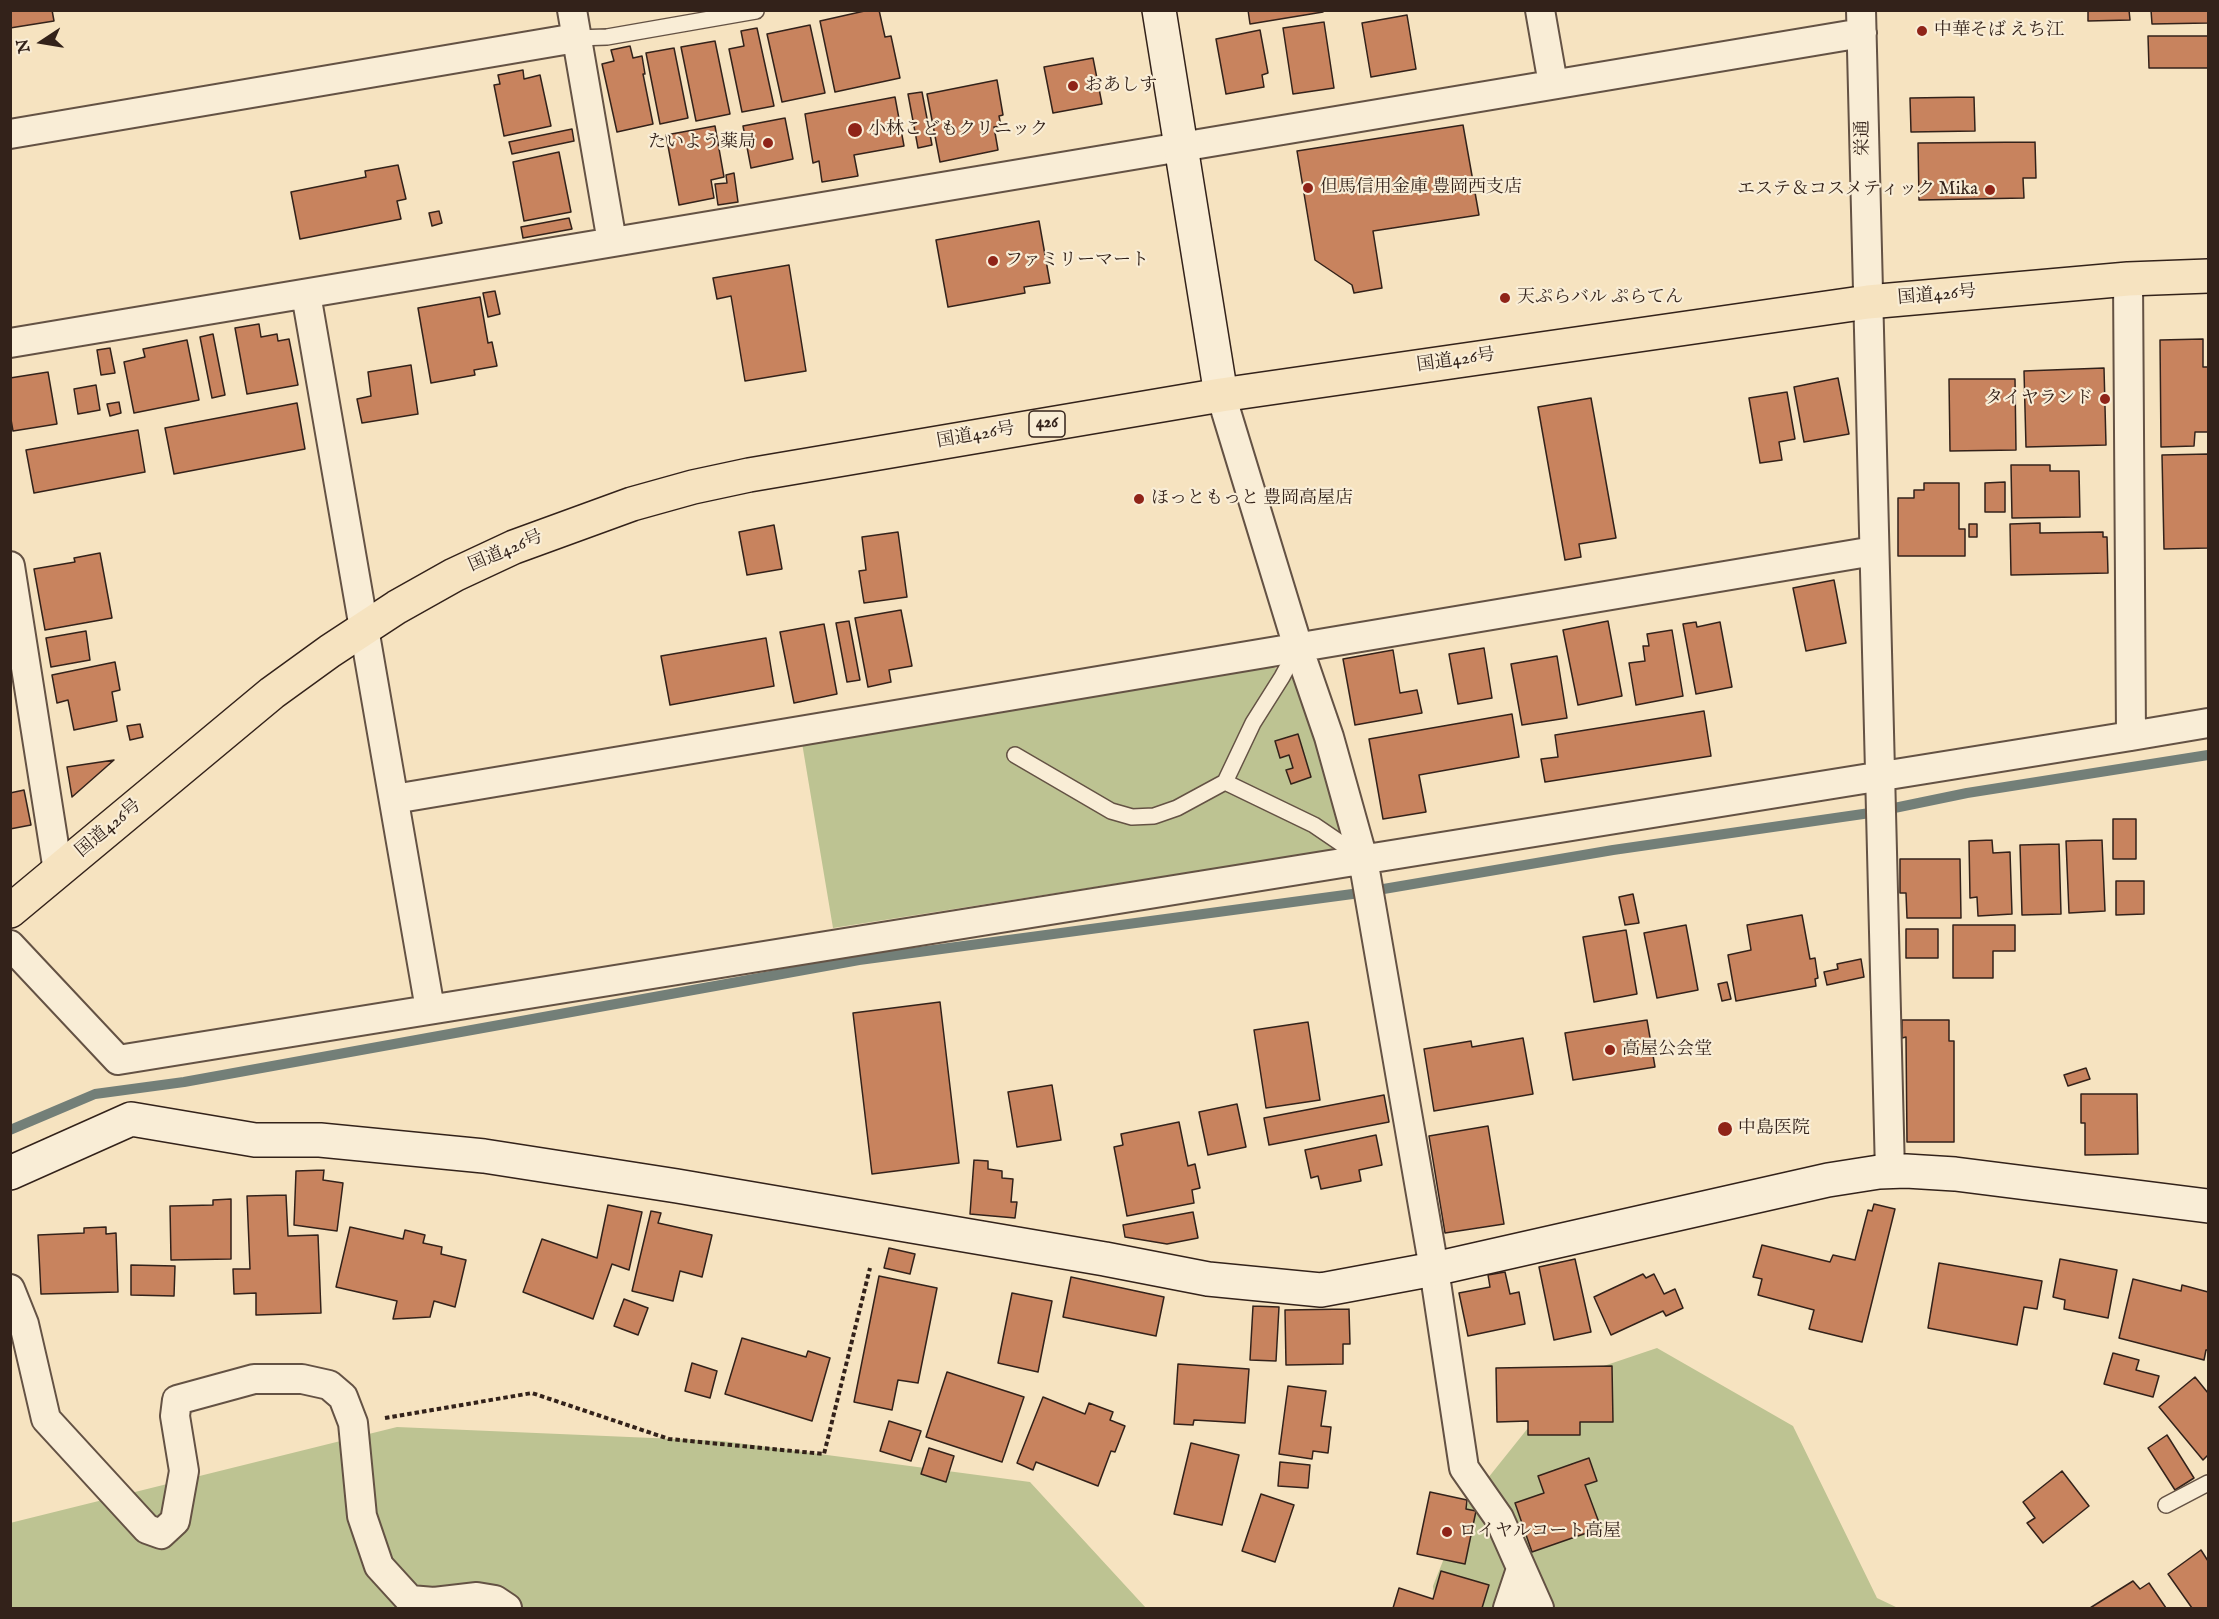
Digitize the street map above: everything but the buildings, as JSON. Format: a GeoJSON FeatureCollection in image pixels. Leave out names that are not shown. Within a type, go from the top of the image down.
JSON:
{"type":"FeatureCollection","features":[{"type":"Feature","properties":{"kind":"highway","name":"国道426号"},"geometry":{"type":"LineString","coordinates":[[10,911],[272,693],[397,607],[464,570],[570,525],[642,501],[749,475],[1221,395],[1868,302],[2128,279],[2208,276]]}},
{"type":"Feature","properties":{"kind":"street"},"geometry":{"type":"LineString","coordinates":[[572,10],[612,242]]}},
{"type":"Feature","properties":{"kind":"street"},"geometry":{"type":"LineString","coordinates":[[1159,10],[1221,395],[1298,647],[1329,737],[1364,863],[1434,1269],[1464,1468],[1499,1518],[1539,1608]]}},
{"type":"Feature","properties":{"kind":"street"},"geometry":{"type":"LineString","coordinates":[[1540,10],[1553,84]]}},
{"type":"Feature","properties":{"kind":"street"},"geometry":{"type":"LineString","coordinates":[[10,343],[1553,84],[1861,22]]}},
{"type":"Feature","properties":{"kind":"street","name":"栄通"},"geometry":{"type":"LineString","coordinates":[[1861,22],[1890,1172]]}},
{"type":"Feature","properties":{"kind":"street"},"geometry":{"type":"LineString","coordinates":[[10,134],[576,38]]}},
{"type":"Feature","properties":{"kind":"street"},"geometry":{"type":"LineString","coordinates":[[2128,279],[2131,736]]}},
{"type":"Feature","properties":{"kind":"street"},"geometry":{"type":"LineString","coordinates":[[306,294],[430,1008]]}},
{"type":"Feature","properties":{"kind":"street"},"geometry":{"type":"LineString","coordinates":[[394,799],[1874,550]]}},
{"type":"Feature","properties":{"kind":"street"},"geometry":{"type":"LineString","coordinates":[[10,566],[58,871]]}},
{"type":"Feature","properties":{"kind":"street"},"geometry":{"type":"LineString","coordinates":[[10,945],[118,1060],[430,1008],[1879,781],[2208,723]]}},
{"type":"Feature","properties":{"kind":"street"},"geometry":{"type":"LineString","coordinates":[[10,1173],[131,1119],[255,1140],[320,1140],[484,1156],[700,1190],[1105,1259],[1208,1279],[1321,1290],[1434,1269],[1828,1180],[1890,1172],[1955,1174],[2208,1206]]}},
{"type":"Feature","properties":{"kind":"street"},"geometry":{"type":"LineString","coordinates":[[10,1289],[24,1324],[46,1419],[147,1529],[161,1534],[176,1521],[184,1471],[176,1424],[177,1400],[254,1379],[302,1379],[328,1385],[343,1397],[352,1423],[362,1516],[378,1566],[410,1600],[434,1602],[477,1597],[495,1600],[507,1608]]}},
{"type":"Feature","properties":{"kind":"street"},"geometry":{"type":"LineString","coordinates":[[1508,1608],[1521,1569]]}},
{"type":"Feature","properties":{"kind":"lane"},"geometry":{"type":"LineString","coordinates":[[576,38],[607,37],[756,11]]}},
{"type":"Feature","properties":{"kind":"lane"},"geometry":{"type":"LineString","coordinates":[[1016,755],[1111,811],[1132,817],[1154,816],[1177,808],[1226,782],[1253,723],[1298,647]]}},
{"type":"Feature","properties":{"kind":"lane"},"geometry":{"type":"LineString","coordinates":[[1226,782],[1314,825],[1364,863]]}},
{"type":"Feature","properties":{"kind":"lane"},"geometry":{"type":"LineString","coordinates":[[2166,1505],[2208,1483]]}},
{"type":"Feature","properties":{"kind":"path"},"geometry":{"type":"LineString","coordinates":[[352,1423],[532,1393],[669,1439],[824,1454],[870,1268]]}},
{"type":"Feature","properties":{"kind":"green space"},"geometry":{"type":"Polygon","coordinates":[[[1273,667],[1295,678],[1346,830],[1331,850],[833,928],[802,743],[1273,667]]]}},
{"type":"Feature","properties":{"kind":"green space"},"geometry":{"type":"Polygon","coordinates":[[[1657,1348],[1793,1426],[1877,1598],[1898,1608],[1435,1608],[1433,1586],[1464,1508],[1568,1378],[1657,1348]]]}},
{"type":"Feature","properties":{"kind":"green space"},"geometry":{"type":"Polygon","coordinates":[[[397,1427],[722,1441],[1030,1482],[1146,1608],[11,1608],[10,1523],[397,1427]]]}},
{"type":"Feature","properties":{"kind":"waterway"},"geometry":{"type":"LineString","coordinates":[[10,1130],[95,1094],[184,1082],[859,960],[1360,893],[1613,850],[1870,813],[1967,793],[2208,755]]}},
{"type":"Feature","properties":{"kind":"place","name":"中華そば えち江"},"geometry":{"type":"Point","coordinates":[1922,31]}},
{"type":"Feature","properties":{"kind":"place","name":"おあしす"},"geometry":{"type":"Point","coordinates":[1073,86]}},
{"type":"Feature","properties":{"kind":"place","name":"小林こどもクリニック"},"geometry":{"type":"Point","coordinates":[855,130]}},
{"type":"Feature","properties":{"kind":"place","name":"たいよう薬局"},"geometry":{"type":"Point","coordinates":[768,143]}},
{"type":"Feature","properties":{"kind":"place","name":"但馬信用金庫 豊岡西支店"},"geometry":{"type":"Point","coordinates":[1308,188]}},
{"type":"Feature","properties":{"kind":"place","name":"エステ＆コスメティック Mika"},"geometry":{"type":"Point","coordinates":[1990,190]}},
{"type":"Feature","properties":{"kind":"place","name":"ファミリーマート"},"geometry":{"type":"Point","coordinates":[993,261]}},
{"type":"Feature","properties":{"kind":"place","name":"天ぷらバル ぷらてん"},"geometry":{"type":"Point","coordinates":[1505,298]}},
{"type":"Feature","properties":{"kind":"place","name":"タイヤランド"},"geometry":{"type":"Point","coordinates":[2105,399]}},
{"type":"Feature","properties":{"kind":"place","name":"ほっともっと 豊岡高屋店"},"geometry":{"type":"Point","coordinates":[1139,499]}},
{"type":"Feature","properties":{"kind":"place","name":"高屋公会堂"},"geometry":{"type":"Point","coordinates":[1610,1050]}},
{"type":"Feature","properties":{"kind":"place","name":"中島医院"},"geometry":{"type":"Point","coordinates":[1725,1129]}},
{"type":"Feature","properties":{"kind":"place","name":"ロイヤルコート高屋"},"geometry":{"type":"Point","coordinates":[1447,1532]}}]}
